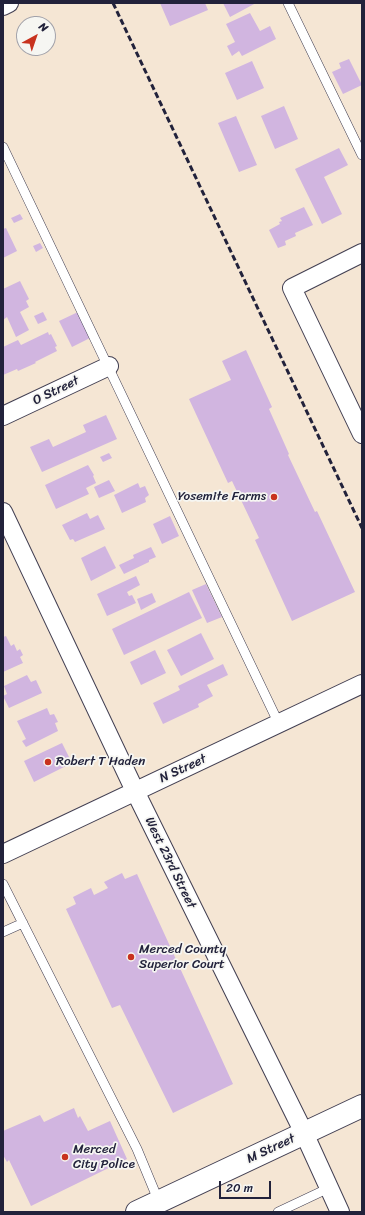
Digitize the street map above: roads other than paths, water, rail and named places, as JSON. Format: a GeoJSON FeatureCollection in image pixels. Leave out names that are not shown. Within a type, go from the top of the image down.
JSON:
{"type":"FeatureCollection","features":[{"type":"Feature","properties":{"kind":"street"},"geometry":{"type":"LineString","coordinates":[[3,6],[9,3]]}},
{"type":"Feature","properties":{"kind":"street"},"geometry":{"type":"LineString","coordinates":[[362,253],[292,288],[362,434]]}},
{"type":"Feature","properties":{"kind":"street","name":"O Street"},"geometry":{"type":"LineString","coordinates":[[3,416],[109,366]]}},
{"type":"Feature","properties":{"kind":"street","name":"West 23rd Street"},"geometry":{"type":"LineString","coordinates":[[3,512],[135,791],[304,1133],[340,1212]]}},
{"type":"Feature","properties":{"kind":"street","name":"N Street"},"geometry":{"type":"LineString","coordinates":[[3,854],[362,684]]}},
{"type":"Feature","properties":{"kind":"street","name":"M Street"},"geometry":{"type":"LineString","coordinates":[[138,1212],[362,1106]]}},
{"type":"Feature","properties":{"kind":"lane"},"geometry":{"type":"LineString","coordinates":[[288,3],[362,155]]}},
{"type":"Feature","properties":{"kind":"lane"},"geometry":{"type":"LineString","coordinates":[[3,147],[279,724]]}},
{"type":"Feature","properties":{"kind":"lane"},"geometry":{"type":"LineString","coordinates":[[3,884],[136,1149],[159,1202]]}},
{"type":"Feature","properties":{"kind":"lane"},"geometry":{"type":"LineString","coordinates":[[3,932],[22,923]]}},
{"type":"Feature","properties":{"kind":"lane"},"geometry":{"type":"LineString","coordinates":[[278,1212],[329,1188]]}},
{"type":"Feature","properties":{"kind":"railway"},"geometry":{"type":"LineString","coordinates":[[113,3],[362,528]]}},
{"type":"Feature","properties":{"kind":"place","name":"Yosemite Farms"},"geometry":{"type":"Point","coordinates":[274,497]}},
{"type":"Feature","properties":{"kind":"place","name":"Robert T Haden"},"geometry":{"type":"Point","coordinates":[48,762]}},
{"type":"Feature","properties":{"kind":"place","name":"Merced County Superior Court"},"geometry":{"type":"Point","coordinates":[131,957]}},
{"type":"Feature","properties":{"kind":"place","name":"Merced City Police"},"geometry":{"type":"Point","coordinates":[65,1157]}}]}
